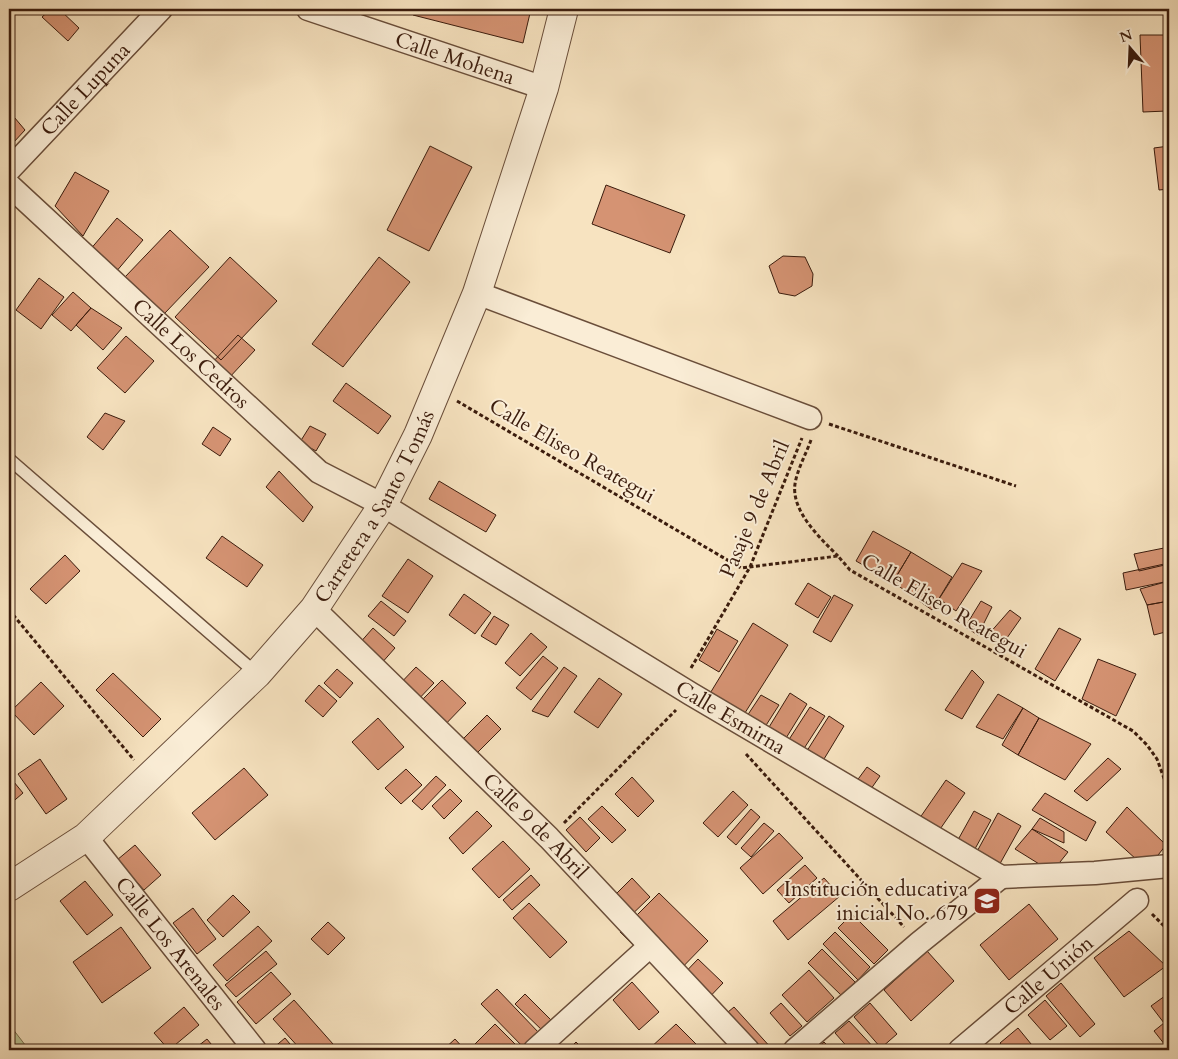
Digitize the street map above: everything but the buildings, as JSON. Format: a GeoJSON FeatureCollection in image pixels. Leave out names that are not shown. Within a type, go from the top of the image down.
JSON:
{"type":"FeatureCollection","features":[{"type":"Feature","properties":{"kind":"street","name":"Calle Lupuna"},"geometry":{"type":"LineString","coordinates":[[9,170],[161,9]]}},
{"type":"Feature","properties":{"kind":"street","name":"Calle Mohena"},"geometry":{"type":"LineString","coordinates":[[308,9],[544,88]]}},
{"type":"Feature","properties":{"kind":"street","name":"Carretera a Santo Tomás"},"geometry":{"type":"LineString","coordinates":[[9,887],[86,837],[257,674],[314,609],[383,506],[418,435],[477,293],[544,88],[564,9]]}},
{"type":"Feature","properties":{"kind":"street","name":"Calle Los Cedros"},"geometry":{"type":"LineString","coordinates":[[9,185],[320,472],[383,506]]}},
{"type":"Feature","properties":{"kind":"street"},"geometry":{"type":"LineString","coordinates":[[477,293],[814,419]]}},
{"type":"Feature","properties":{"kind":"street","name":"Calle Esmirna"},"geometry":{"type":"LineString","coordinates":[[383,506],[686,691],[1001,877]]}},
{"type":"Feature","properties":{"kind":"street","name":"Calle 9 de Abril"},"geometry":{"type":"LineString","coordinates":[[314,609],[550,838],[748,1050]]}},
{"type":"Feature","properties":{"kind":"street","name":"Calle Los Arenales"},"geometry":{"type":"LineString","coordinates":[[86,837],[255,1050]]}},
{"type":"Feature","properties":{"kind":"street"},"geometry":{"type":"LineString","coordinates":[[795,1050],[919,943],[1001,877],[1095,873],[1169,866]]}},
{"type":"Feature","properties":{"kind":"street","name":"Calle Unión"},"geometry":{"type":"LineString","coordinates":[[960,1050],[1137,900]]}},
{"type":"Feature","properties":{"kind":"street"},"geometry":{"type":"LineString","coordinates":[[535,1050],[650,946]]}},
{"type":"Feature","properties":{"kind":"lane"},"geometry":{"type":"LineString","coordinates":[[9,459],[257,674]]}},
{"type":"Feature","properties":{"kind":"path","name":"Calle Eliseo Reategui"},"geometry":{"type":"LineString","coordinates":[[437,389],[742,568],[838,556],[850,570],[1133,731],[1147,745],[1157,759],[1169,792]]}},
{"type":"Feature","properties":{"kind":"path"},"geometry":{"type":"LineString","coordinates":[[838,556],[819,537],[795,500],[795,484],[814,419],[1016,486]]}},
{"type":"Feature","properties":{"kind":"path","name":"Pasaje 9 de Abril"},"geometry":{"type":"LineString","coordinates":[[550,838],[686,691],[750,567],[814,419]]}},
{"type":"Feature","properties":{"kind":"path"},"geometry":{"type":"LineString","coordinates":[[9,610],[149,778]]}},
{"type":"Feature","properties":{"kind":"path"},"geometry":{"type":"LineString","coordinates":[[745,753],[919,943]]}},
{"type":"Feature","properties":{"kind":"green space"},"geometry":{"type":"Polygon","coordinates":[[[9,1024],[29,1050],[9,1050],[9,1024]]]}},
{"type":"Feature","properties":{"kind":"place","name":"Institución educativa inicial No. 679"},"geometry":{"type":"Point","coordinates":[987,901]}}]}
